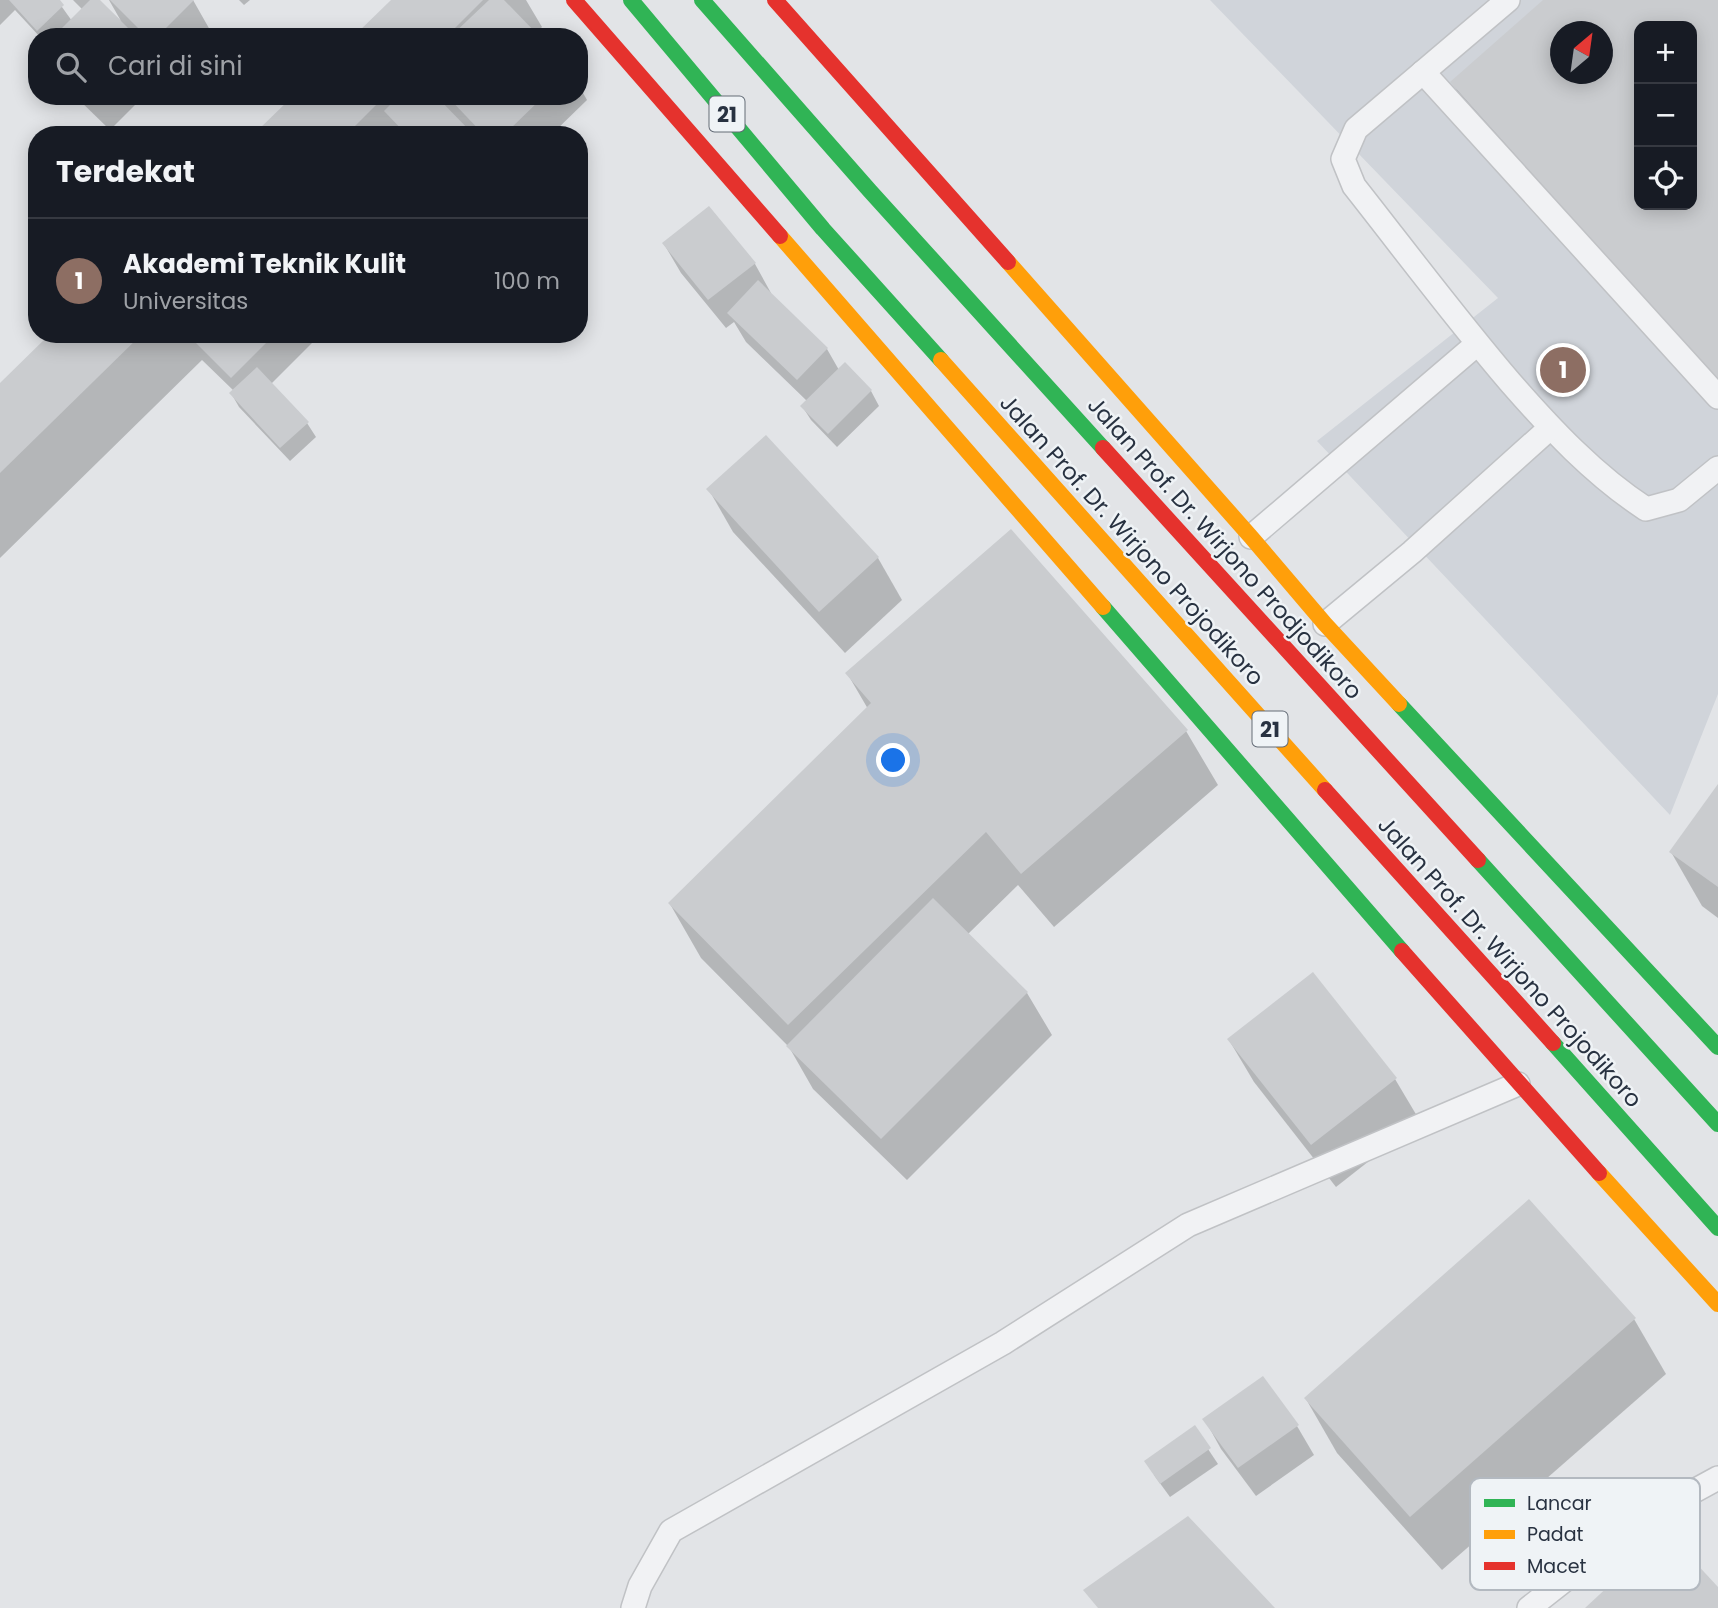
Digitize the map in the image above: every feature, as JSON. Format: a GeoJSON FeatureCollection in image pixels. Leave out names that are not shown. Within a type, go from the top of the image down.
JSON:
{"type":"FeatureCollection","features":[{"type":"Feature","properties":{"kind":"main road"},"geometry":{"type":"LineString","coordinates":[[574,0],[1518,1084],[1718,1304]]}},
{"type":"Feature","properties":{"kind":"main road","name":"Jalan Prof. Dr. Wirjono Projodikoro"},"geometry":{"type":"LineString","coordinates":[[631,0],[827,225],[1718,1228]]}},
{"type":"Feature","properties":{"kind":"main road","name":"Jalan Prof. Dr. Wirjono Prodjodikoro"},"geometry":{"type":"LineString","coordinates":[[702,0],[865,195],[1718,1124]]}},
{"type":"Feature","properties":{"kind":"main road"},"geometry":{"type":"LineString","coordinates":[[775,0],[1325,624],[1718,1047]]}},
{"type":"Feature","properties":{"kind":"lane"},"geometry":{"type":"LineString","coordinates":[[1508,0],[1356,129],[1343,159],[1354,186],[1477,344],[1550,428],[1619,491],[1647,509],[1679,500],[1718,468]]}},
{"type":"Feature","properties":{"kind":"lane"},"geometry":{"type":"LineString","coordinates":[[1423,72],[1718,397]]}},
{"type":"Feature","properties":{"kind":"lane"},"geometry":{"type":"LineString","coordinates":[[1251,537],[1477,344]]}},
{"type":"Feature","properties":{"kind":"lane"},"geometry":{"type":"LineString","coordinates":[[1325,624],[1412,552],[1550,428]]}},
{"type":"Feature","properties":{"kind":"lane"},"geometry":{"type":"LineString","coordinates":[[633,1608],[640,1586],[671,1531],[1003,1343],[1188,1225],[1518,1084]]}},
{"type":"Feature","properties":{"kind":"lane"},"geometry":{"type":"LineString","coordinates":[[1700,1488],[1718,1478]]}},
{"type":"Feature","properties":{"kind":"lane"},"geometry":{"type":"LineString","coordinates":[[1530,1608],[1553,1590]]}},
{"type":"Feature","properties":{"kind":"shaded area"},"geometry":{"type":"Polygon","coordinates":[[[1210,0],[1718,0],[1718,694],[1670,815],[1317,441],[1498,298],[1210,0]]]}},
{"type":"Feature","properties":{"kind":"building"},"geometry":{"type":"Polygon","coordinates":[[[9,0],[60,0],[64,5],[40,28],[34,28],[9,0]]]}},
{"type":"Feature","properties":{"kind":"building"},"geometry":{"type":"Polygon","coordinates":[[[90,0],[100,0],[128,28],[62,28],[90,0]]]}},
{"type":"Feature","properties":{"kind":"building"},"geometry":{"type":"Polygon","coordinates":[[[110,0],[194,0],[166,28],[138,28],[110,0]]]}},
{"type":"Feature","properties":{"kind":"building"},"geometry":{"type":"Polygon","coordinates":[[[391,0],[483,0],[455,28],[362,28],[391,0]]]}},
{"type":"Feature","properties":{"kind":"building"},"geometry":{"type":"Polygon","coordinates":[[[489,0],[504,0],[531,28],[459,28],[489,0]]]}},
{"type":"Feature","properties":{"kind":"building"},"geometry":{"type":"Polygon","coordinates":[[[1543,0],[1718,0],[1718,381],[1450,82],[1543,0]]]}},
{"type":"Feature","properties":{"kind":"building"},"geometry":{"type":"Polygon","coordinates":[[[284,105],[376,105],[355,126],[262,126],[284,105]]]}},
{"type":"Feature","properties":{"kind":"building"},"geometry":{"type":"Polygon","coordinates":[[[390,105],[445,105],[465,126],[398,126],[384,111],[390,105]]]}},
{"type":"Feature","properties":{"kind":"building"},"geometry":{"type":"Polygon","coordinates":[[[456,105],[535,105],[513,126],[475,126],[456,105]]]}},
{"type":"Feature","properties":{"kind":"building"},"geometry":{"type":"Polygon","coordinates":[[[709,206],[756,263],[708,300],[662,243],[709,206]]]}},
{"type":"Feature","properties":{"kind":"building"},"geometry":{"type":"Polygon","coordinates":[[[758,280],[828,348],[797,380],[727,313],[758,280]]]}},
{"type":"Feature","properties":{"kind":"building"},"geometry":{"type":"Polygon","coordinates":[[[41,343],[133,343],[0,473],[0,383],[41,343]]]}},
{"type":"Feature","properties":{"kind":"building"},"geometry":{"type":"Polygon","coordinates":[[[196,343],[266,343],[231,378],[196,343]]]}},
{"type":"Feature","properties":{"kind":"building"},"geometry":{"type":"Polygon","coordinates":[[[845,362],[872,390],[828,434],[800,406],[845,362]]]}},
{"type":"Feature","properties":{"kind":"building"},"geometry":{"type":"Polygon","coordinates":[[[257,367],[309,422],[280,448],[229,393],[257,367]]]}},
{"type":"Feature","properties":{"kind":"building"},"geometry":{"type":"Polygon","coordinates":[[[766,435],[879,557],[819,612],[706,489],[766,435]]]}},
{"type":"Feature","properties":{"kind":"building"},"geometry":{"type":"Polygon","coordinates":[[[1011,529],[1188,730],[1021,874],[986,832],[788,1025],[668,903],[871,703],[845,673],[1011,529]]]}},
{"type":"Feature","properties":{"kind":"building"},"geometry":{"type":"Polygon","coordinates":[[[1718,784],[1718,887],[1669,852],[1718,784]]]}},
{"type":"Feature","properties":{"kind":"building"},"geometry":{"type":"Polygon","coordinates":[[[933,898],[1028,992],[881,1139],[786,1046],[933,898]]]}},
{"type":"Feature","properties":{"kind":"building"},"geometry":{"type":"Polygon","coordinates":[[[1313,972],[1397,1078],[1311,1145],[1227,1039],[1313,972]]]}},
{"type":"Feature","properties":{"kind":"building"},"geometry":{"type":"Polygon","coordinates":[[[1529,1199],[1636,1318],[1410,1517],[1304,1398],[1529,1199]]]}},
{"type":"Feature","properties":{"kind":"building"},"geometry":{"type":"Polygon","coordinates":[[[1263,1376],[1299,1425],[1238,1468],[1202,1419],[1263,1376]]]}},
{"type":"Feature","properties":{"kind":"building"},"geometry":{"type":"Polygon","coordinates":[[[1195,1425],[1211,1448],[1160,1484],[1144,1461],[1195,1425]]]}},
{"type":"Feature","properties":{"kind":"building"},"geometry":{"type":"Polygon","coordinates":[[[1188,1516],[1275,1608],[1098,1608],[1083,1590],[1188,1516]]]}},
{"type":"Feature","properties":{"kind":"building"},"geometry":{"type":"Polygon","coordinates":[[[1700,1568],[1718,1587],[1718,1608],[1585,1608],[1604,1590],[1700,1590],[1700,1568]]]}},
{"type":"Feature","properties":{"kind":"traffic: fast"},"geometry":{"type":"LineString","coordinates":[[631,0],[823,229],[941,360]]}},
{"type":"Feature","properties":{"kind":"traffic: fast"},"geometry":{"type":"LineString","coordinates":[[702,0],[870,191],[1103,448]]}},
{"type":"Feature","properties":{"kind":"traffic: fast"},"geometry":{"type":"LineString","coordinates":[[1103,607],[1402,951]]}},
{"type":"Feature","properties":{"kind":"traffic: fast"},"geometry":{"type":"LineString","coordinates":[[1399,704],[1718,1047]]}},
{"type":"Feature","properties":{"kind":"traffic: fast"},"geometry":{"type":"LineString","coordinates":[[1478,860],[1718,1124]]}},
{"type":"Feature","properties":{"kind":"traffic: fast"},"geometry":{"type":"LineString","coordinates":[[1553,1043],[1718,1228]]}},
{"type":"Feature","properties":{"kind":"traffic: slow"},"geometry":{"type":"LineString","coordinates":[[780,236],[1103,607]]}},
{"type":"Feature","properties":{"kind":"traffic: slow"},"geometry":{"type":"LineString","coordinates":[[1008,262],[1325,624],[1399,704]]}},
{"type":"Feature","properties":{"kind":"traffic: slow"},"geometry":{"type":"LineString","coordinates":[[941,360],[1325,790]]}},
{"type":"Feature","properties":{"kind":"traffic: slow"},"geometry":{"type":"LineString","coordinates":[[1599,1173],[1718,1304]]}},
{"type":"Feature","properties":{"kind":"traffic: jam"},"geometry":{"type":"LineString","coordinates":[[574,0],[780,236]]}},
{"type":"Feature","properties":{"kind":"traffic: jam"},"geometry":{"type":"LineString","coordinates":[[775,0],[1008,262]]}},
{"type":"Feature","properties":{"kind":"traffic: jam"},"geometry":{"type":"LineString","coordinates":[[1103,448],[1478,860]]}},
{"type":"Feature","properties":{"kind":"traffic: jam"},"geometry":{"type":"LineString","coordinates":[[1325,790],[1553,1043]]}},
{"type":"Feature","properties":{"kind":"traffic: jam"},"geometry":{"type":"LineString","coordinates":[[1402,951],[1599,1173]]}},
{"type":"Feature","properties":{"kind":"place","name":"Akademi Teknik Kulit"},"geometry":{"type":"Point","coordinates":[1563,370]}}]}
